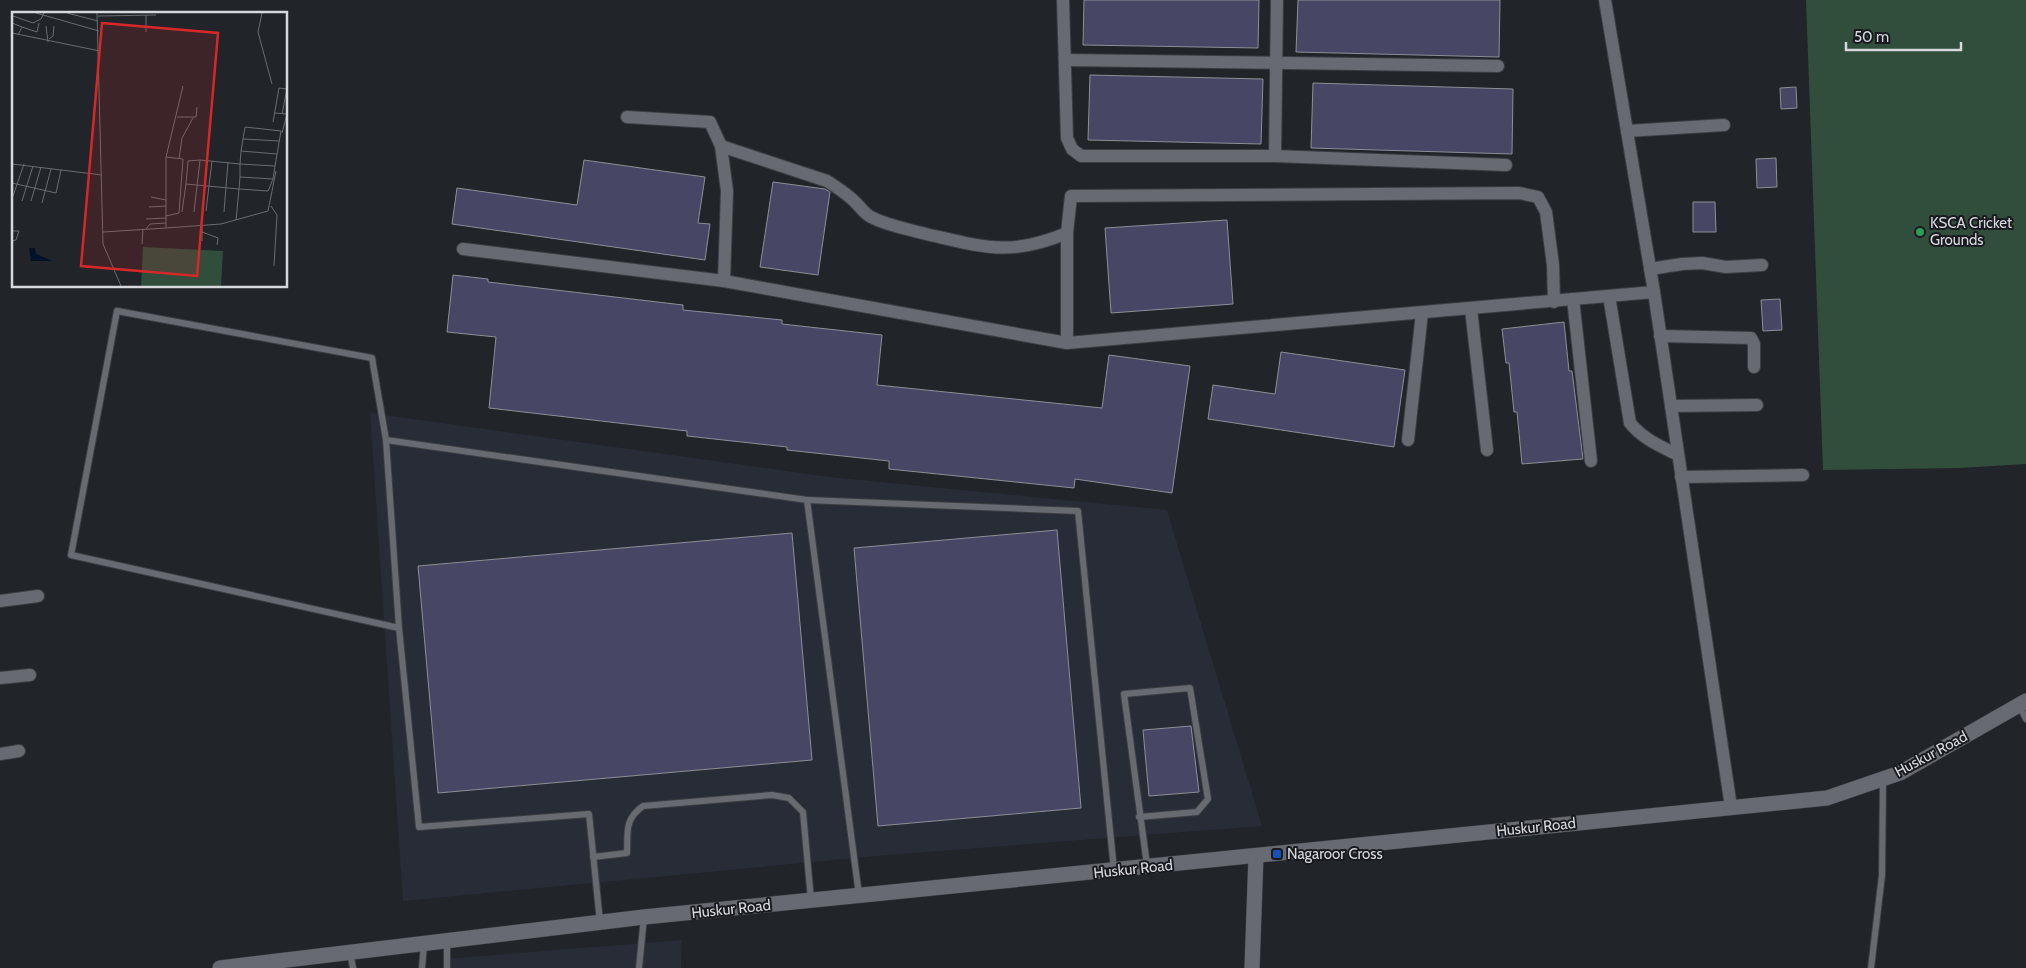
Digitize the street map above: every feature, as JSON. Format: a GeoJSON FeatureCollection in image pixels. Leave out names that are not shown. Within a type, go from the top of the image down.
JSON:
{"type":"FeatureCollection","features":[{"type":"Feature","properties":{"kind":"street"},"geometry":{"type":"LineString","coordinates":[[1063,0],[1067,138],[1072,149],[1081,156],[1275,156],[1506,165]]}},
{"type":"Feature","properties":{"kind":"street"},"geometry":{"type":"LineString","coordinates":[[1275,156],[1277,0]]}},
{"type":"Feature","properties":{"kind":"street"},"geometry":{"type":"LineString","coordinates":[[1605,0],[1654,292],[1731,807]]}},
{"type":"Feature","properties":{"kind":"street"},"geometry":{"type":"LineString","coordinates":[[1064,60],[1498,66]]}},
{"type":"Feature","properties":{"kind":"street"},"geometry":{"type":"LineString","coordinates":[[627,116],[710,122],[721,146],[727,191],[724,281]]}},
{"type":"Feature","properties":{"kind":"street"},"geometry":{"type":"LineString","coordinates":[[1627,131],[1724,125]]}},
{"type":"Feature","properties":{"kind":"street"},"geometry":{"type":"LineString","coordinates":[[721,146],[827,181],[842,190],[863,211],[893,226],[998,249],[1021,247],[1067,233]]}},
{"type":"Feature","properties":{"kind":"street"},"geometry":{"type":"LineString","coordinates":[[1067,343],[1067,233],[1071,196],[1519,193],[1538,198],[1546,212],[1553,265],[1554,302]]}},
{"type":"Feature","properties":{"kind":"street"},"geometry":{"type":"LineString","coordinates":[[463,249],[724,281],[1067,343],[1654,292]]}},
{"type":"Feature","properties":{"kind":"street"},"geometry":{"type":"LineString","coordinates":[[1650,270],[1682,264],[1726,267],[1762,265]]}},
{"type":"Feature","properties":{"kind":"street"},"geometry":{"type":"LineString","coordinates":[[1609,296],[1630,423],[1636,431],[1650,441],[1678,455]]}},
{"type":"Feature","properties":{"kind":"street"},"geometry":{"type":"LineString","coordinates":[[1573,299],[1591,461]]}},
{"type":"Feature","properties":{"kind":"street"},"geometry":{"type":"LineString","coordinates":[[1471,308],[1487,450]]}},
{"type":"Feature","properties":{"kind":"street"},"geometry":{"type":"LineString","coordinates":[[1408,440],[1422,313]]}},
{"type":"Feature","properties":{"kind":"street"},"geometry":{"type":"LineString","coordinates":[[1660,336],[1751,338],[1754,344],[1754,367]]}},
{"type":"Feature","properties":{"kind":"street"},"geometry":{"type":"LineString","coordinates":[[1671,406],[1756,405]]}},
{"type":"Feature","properties":{"kind":"street"},"geometry":{"type":"LineString","coordinates":[[1681,477],[1803,475]]}},
{"type":"Feature","properties":{"kind":"street"},"geometry":{"type":"LineString","coordinates":[[0,600],[38,596]]}},
{"type":"Feature","properties":{"kind":"street"},"geometry":{"type":"LineString","coordinates":[[0,678],[30,675]]}},
{"type":"Feature","properties":{"kind":"street","name":"Huskur Road"},"geometry":{"type":"LineString","coordinates":[[226,968],[644,917],[1827,798],[1900,773],[2024,709]]}},
{"type":"Feature","properties":{"kind":"street"},"geometry":{"type":"LineString","coordinates":[[0,754],[19,751]]}},
{"type":"Feature","properties":{"kind":"street"},"geometry":{"type":"LineString","coordinates":[[1252,968],[1256,856]]}},
{"type":"Feature","properties":{"kind":"lane"},"geometry":{"type":"LineString","coordinates":[[400,628],[71,555],[117,311],[372,358],[386,440],[400,628],[420,827],[588,814],[600,923]]}},
{"type":"Feature","properties":{"kind":"lane"},"geometry":{"type":"LineString","coordinates":[[386,440],[807,500],[1078,511],[1114,871]]}},
{"type":"Feature","properties":{"kind":"lane"},"geometry":{"type":"LineString","coordinates":[[807,500],[859,896]]}},
{"type":"Feature","properties":{"kind":"lane"},"geometry":{"type":"LineString","coordinates":[[1140,818],[1197,812],[1208,798],[1190,688],[1124,694],[1140,818],[1147,867]]}},
{"type":"Feature","properties":{"kind":"lane"},"geometry":{"type":"LineString","coordinates":[[1871,968],[1882,875],[1883,779]]}},
{"type":"Feature","properties":{"kind":"lane"},"geometry":{"type":"LineString","coordinates":[[593,857],[627,853],[628,822],[634,812],[643,806],[772,795],[789,798],[803,812],[811,901]]}},
{"type":"Feature","properties":{"kind":"lane"},"geometry":{"type":"LineString","coordinates":[[639,968],[644,917]]}},
{"type":"Feature","properties":{"kind":"lane"},"geometry":{"type":"LineString","coordinates":[[447,941],[447,968]]}},
{"type":"Feature","properties":{"kind":"lane"},"geometry":{"type":"LineString","coordinates":[[422,968],[424,944]]}},
{"type":"Feature","properties":{"kind":"lane"},"geometry":{"type":"LineString","coordinates":[[350,952],[353,968]]}},
{"type":"Feature","properties":{"kind":"shaded area"},"geometry":{"type":"Polygon","coordinates":[[[370,413],[830,477],[1167,510],[1262,826],[876,856],[403,901],[370,413]]]}},
{"type":"Feature","properties":{"kind":"shaded area"},"geometry":{"type":"Polygon","coordinates":[[[682,940],[681,968],[443,968],[443,959],[682,940]]]}},
{"type":"Feature","properties":{"kind":"green space","name":"KSCA Cricket Grounds"},"geometry":{"type":"Polygon","coordinates":[[[1806,0],[2026,0],[2026,464],[1960,468],[1823,470],[1806,0]]]}},
{"type":"Feature","properties":{"kind":"building"},"geometry":{"type":"Polygon","coordinates":[[[1084,0],[1259,0],[1258,48],[1083,45],[1084,0]]]}},
{"type":"Feature","properties":{"kind":"building"},"geometry":{"type":"Polygon","coordinates":[[[1298,0],[1500,0],[1499,57],[1296,52],[1298,0]]]}},
{"type":"Feature","properties":{"kind":"building"},"geometry":{"type":"Polygon","coordinates":[[[1090,75],[1263,79],[1261,144],[1088,140],[1090,75]]]}},
{"type":"Feature","properties":{"kind":"building"},"geometry":{"type":"Polygon","coordinates":[[[1313,83],[1513,89],[1512,154],[1311,148],[1313,83]]]}},
{"type":"Feature","properties":{"kind":"building"},"geometry":{"type":"Polygon","coordinates":[[[1796,87],[1797,108],[1781,109],[1780,88],[1796,87]]]}},
{"type":"Feature","properties":{"kind":"building"},"geometry":{"type":"Polygon","coordinates":[[[1776,158],[1777,187],[1757,188],[1756,159],[1776,158]]]}},
{"type":"Feature","properties":{"kind":"building"},"geometry":{"type":"Polygon","coordinates":[[[584,160],[705,177],[698,223],[710,224],[705,260],[452,224],[457,188],[577,205],[584,160]]]}},
{"type":"Feature","properties":{"kind":"building"},"geometry":{"type":"Polygon","coordinates":[[[773,182],[825,189],[830,192],[818,275],[760,267],[773,182]]]}},
{"type":"Feature","properties":{"kind":"building"},"geometry":{"type":"Polygon","coordinates":[[[1693,202],[1715,202],[1716,232],[1693,232],[1693,202]]]}},
{"type":"Feature","properties":{"kind":"building"},"geometry":{"type":"Polygon","coordinates":[[[1227,220],[1233,304],[1111,313],[1105,228],[1227,220]]]}},
{"type":"Feature","properties":{"kind":"building"},"geometry":{"type":"Polygon","coordinates":[[[453,275],[488,279],[488,282],[683,305],[683,310],[782,320],[782,324],[882,335],[877,385],[1102,408],[1109,355],[1190,366],[1172,493],[1075,479],[1074,488],[889,469],[889,461],[787,450],[787,447],[687,436],[687,431],[489,408],[496,337],[447,332],[453,275]]]}},
{"type":"Feature","properties":{"kind":"building"},"geometry":{"type":"Polygon","coordinates":[[[1780,299],[1782,330],[1763,331],[1761,300],[1780,299]]]}},
{"type":"Feature","properties":{"kind":"building"},"geometry":{"type":"Polygon","coordinates":[[[1564,322],[1569,371],[1572,371],[1583,459],[1522,464],[1517,412],[1514,412],[1509,363],[1506,363],[1502,329],[1564,322]]]}},
{"type":"Feature","properties":{"kind":"building"},"geometry":{"type":"Polygon","coordinates":[[[1281,352],[1405,370],[1394,447],[1208,419],[1213,385],[1275,394],[1281,352]]]}},
{"type":"Feature","properties":{"kind":"building"},"geometry":{"type":"Polygon","coordinates":[[[1057,530],[1081,808],[878,826],[854,548],[1057,530]]]}},
{"type":"Feature","properties":{"kind":"building"},"geometry":{"type":"Polygon","coordinates":[[[792,533],[812,760],[438,793],[418,566],[792,533]]]}},
{"type":"Feature","properties":{"kind":"building"},"geometry":{"type":"Polygon","coordinates":[[[1191,726],[1199,792],[1149,796],[1143,730],[1191,726]]]}},
{"type":"Feature","properties":{"kind":"place","name":"KSCA Cricket Grounds"},"geometry":{"type":"Point","coordinates":[1920,232]}},
{"type":"Feature","properties":{"kind":"place","name":"Nagaroor Cross"},"geometry":{"type":"Point","coordinates":[1277,854]}}]}
